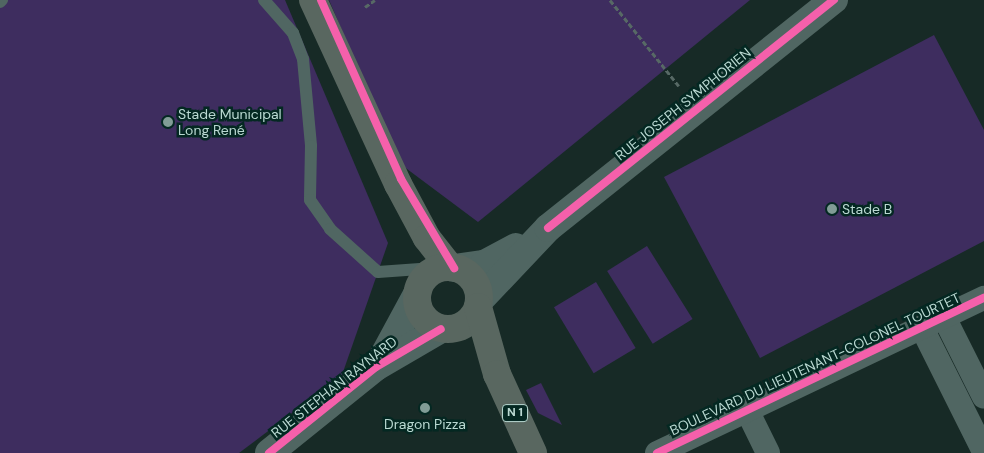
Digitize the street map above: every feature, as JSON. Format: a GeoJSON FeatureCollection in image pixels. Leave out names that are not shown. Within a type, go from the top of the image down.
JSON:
{"type":"FeatureCollection","features":[{"type":"Feature","properties":{"kind":"main road","name":"N 1"},"geometry":{"type":"LineString","coordinates":[[313,0],[398,184],[426,238],[452,268],[473,280],[497,374],[533,453]]}},
{"type":"Feature","properties":{"kind":"main road","name":"N 1"},"geometry":{"type":"LineString","coordinates":[[398,184],[418,246],[422,316],[471,346],[497,374]]}},
{"type":"Feature","properties":{"kind":"main road"},"geometry":{"type":"LineString","coordinates":[[419,283],[435,270],[452,268]]}},
{"type":"Feature","properties":{"kind":"main road"},"geometry":{"type":"LineString","coordinates":[[444,329],[462,326],[478,304]]}},
{"type":"Feature","properties":{"kind":"street","name":"RUE JOSEPH SYMPHORIEN"},"geometry":{"type":"LineString","coordinates":[[452,268],[495,260],[548,228],[834,0]]}},
{"type":"Feature","properties":{"kind":"street","name":"RUE JOSEPH SYMPHORIEN"},"geometry":{"type":"LineString","coordinates":[[478,304],[548,228]]}},
{"type":"Feature","properties":{"kind":"street","name":"RUE STEPHAN RAYNARD"},"geometry":{"type":"LineString","coordinates":[[376,367],[419,283]]}},
{"type":"Feature","properties":{"kind":"street","name":"BOULEVARD DU LIEUTENANT-COLONEL TOURTET"},"geometry":{"type":"LineString","coordinates":[[657,453],[746,408],[984,298]]}},
{"type":"Feature","properties":{"kind":"street"},"geometry":{"type":"LineString","coordinates":[[944,317],[984,397]]}},
{"type":"Feature","properties":{"kind":"street"},"geometry":{"type":"LineString","coordinates":[[922,328],[984,452]]}},
{"type":"Feature","properties":{"kind":"street","name":"RUE STEPHAN RAYNARD"},"geometry":{"type":"LineString","coordinates":[[285,448],[376,367],[444,329]]}},
{"type":"Feature","properties":{"kind":"street"},"geometry":{"type":"LineString","coordinates":[[746,408],[768,453]]}},
{"type":"Feature","properties":{"kind":"lane"},"geometry":{"type":"LineString","coordinates":[[264,0],[293,33],[302,59],[311,146],[310,200],[330,229],[378,272],[419,283]]}},
{"type":"Feature","properties":{"kind":"path"},"geometry":{"type":"LineString","coordinates":[[365,7],[375,0]]}},
{"type":"Feature","properties":{"kind":"path"},"geometry":{"type":"LineString","coordinates":[[610,0],[679,86]]}},
{"type":"Feature","properties":{"kind":"shaded area","name":"Stade Municipal Long René"},"geometry":{"type":"Polygon","coordinates":[[[0,0],[285,0],[388,243],[342,375],[239,453],[0,453],[0,0]]]}},
{"type":"Feature","properties":{"kind":"shaded area"},"geometry":{"type":"Polygon","coordinates":[[[329,0],[750,0],[478,222],[399,163],[329,0]]]}},
{"type":"Feature","properties":{"kind":"shaded area","name":"Stade B"},"geometry":{"type":"Polygon","coordinates":[[[934,35],[984,130],[984,241],[760,358],[664,177],[934,35]]]}},
{"type":"Feature","properties":{"kind":"shaded area"},"geometry":{"type":"Polygon","coordinates":[[[647,246],[693,319],[653,344],[607,271],[647,246]]]}},
{"type":"Feature","properties":{"kind":"shaded area"},"geometry":{"type":"Polygon","coordinates":[[[596,282],[636,348],[594,373],[554,307],[596,282]]]}},
{"type":"Feature","properties":{"kind":"shaded area"},"geometry":{"type":"Polygon","coordinates":[[[541,383],[562,425],[538,413],[526,390],[541,383]]]}},
{"type":"Feature","properties":{"kind":"cycle path"},"geometry":{"type":"LineString","coordinates":[[321,0],[401,179],[454,268]]}},
{"type":"Feature","properties":{"kind":"cycle path"},"geometry":{"type":"LineString","coordinates":[[548,228],[834,0]]}},
{"type":"Feature","properties":{"kind":"cycle path"},"geometry":{"type":"LineString","coordinates":[[657,453],[984,298]]}},
{"type":"Feature","properties":{"kind":"cycle path"},"geometry":{"type":"LineString","coordinates":[[269,453],[376,367],[441,329]]}},
{"type":"Feature","properties":{"kind":"place","name":"Stade Municipal Long René"},"geometry":{"type":"Point","coordinates":[168,122]}},
{"type":"Feature","properties":{"kind":"place","name":"Stade B"},"geometry":{"type":"Point","coordinates":[832,209]}},
{"type":"Feature","properties":{"kind":"place","name":"Dragon Pizza"},"geometry":{"type":"Point","coordinates":[425,408]}}]}
